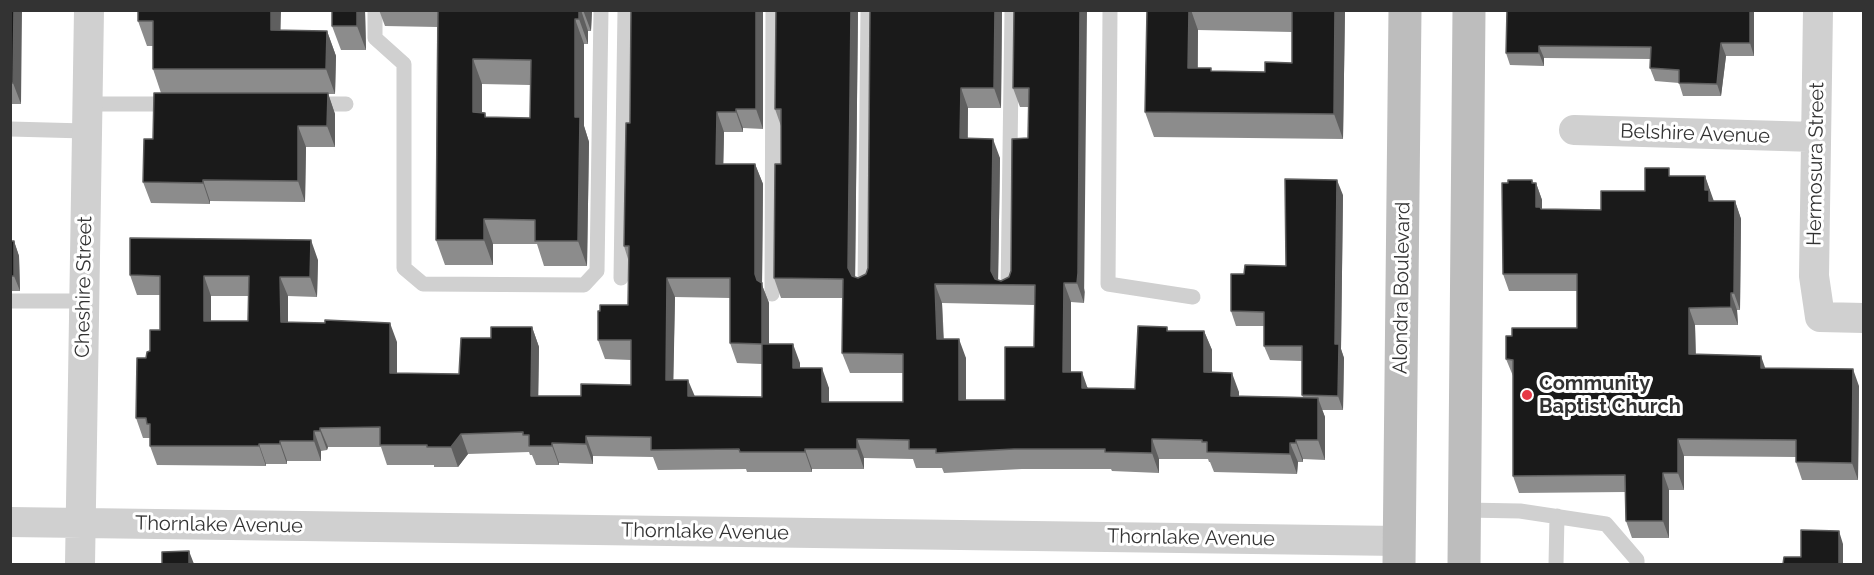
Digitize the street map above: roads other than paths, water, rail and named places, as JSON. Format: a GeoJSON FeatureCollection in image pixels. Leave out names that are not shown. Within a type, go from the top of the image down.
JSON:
{"type":"FeatureCollection","features":[{"type":"Feature","properties":{"kind":"main road","name":"Alondra Boulevard"},"geometry":{"type":"LineString","coordinates":[[1399,553],[1405,10]]}},
{"type":"Feature","properties":{"kind":"main road"},"geometry":{"type":"LineString","coordinates":[[1464,564],[1469,10]]}},
{"type":"Feature","properties":{"kind":"street","name":"Cheshire Street"},"geometry":{"type":"LineString","coordinates":[[80,564],[89,10]]}},
{"type":"Feature","properties":{"kind":"street","name":"Hermosura Street"},"geometry":{"type":"LineString","coordinates":[[1818,10],[1814,276],[1820,317],[1863,318]]}},
{"type":"Feature","properties":{"kind":"street","name":"Belshire Avenue"},"geometry":{"type":"LineString","coordinates":[[1574,130],[1816,138]]}},
{"type":"Feature","properties":{"kind":"street","name":"Thornlake Avenue"},"geometry":{"type":"LineString","coordinates":[[10,522],[1399,553]]}},
{"type":"Feature","properties":{"kind":"lane"},"geometry":{"type":"LineString","coordinates":[[375,10],[375,38],[404,64],[404,268],[423,284],[584,285],[597,271],[601,10]]}},
{"type":"Feature","properties":{"kind":"lane"},"geometry":{"type":"LineString","coordinates":[[621,278],[625,10]]}},
{"type":"Feature","properties":{"kind":"lane"},"geometry":{"type":"LineString","coordinates":[[772,294],[773,10]]}},
{"type":"Feature","properties":{"kind":"lane"},"geometry":{"type":"LineString","coordinates":[[865,288],[868,10]]}},
{"type":"Feature","properties":{"kind":"lane"},"geometry":{"type":"LineString","coordinates":[[1008,291],[1012,10]]}},
{"type":"Feature","properties":{"kind":"lane"},"geometry":{"type":"LineString","coordinates":[[1110,10],[1108,284],[1193,297]]}},
{"type":"Feature","properties":{"kind":"lane"},"geometry":{"type":"LineString","coordinates":[[10,129],[193,104]]}},
{"type":"Feature","properties":{"kind":"lane"},"geometry":{"type":"LineString","coordinates":[[299,104],[346,104]]}},
{"type":"Feature","properties":{"kind":"lane"},"geometry":{"type":"LineString","coordinates":[[10,301],[84,301]]}},
{"type":"Feature","properties":{"kind":"lane"},"geometry":{"type":"LineString","coordinates":[[1464,510],[1520,511],[1606,524],[1637,562]]}},
{"type":"Feature","properties":{"kind":"lane"},"geometry":{"type":"LineString","coordinates":[[1556,564],[1557,516]]}},
{"type":"Feature","properties":{"kind":"place","name":"Community Baptist Church"},"geometry":{"type":"Point","coordinates":[1527,395]}}]}
